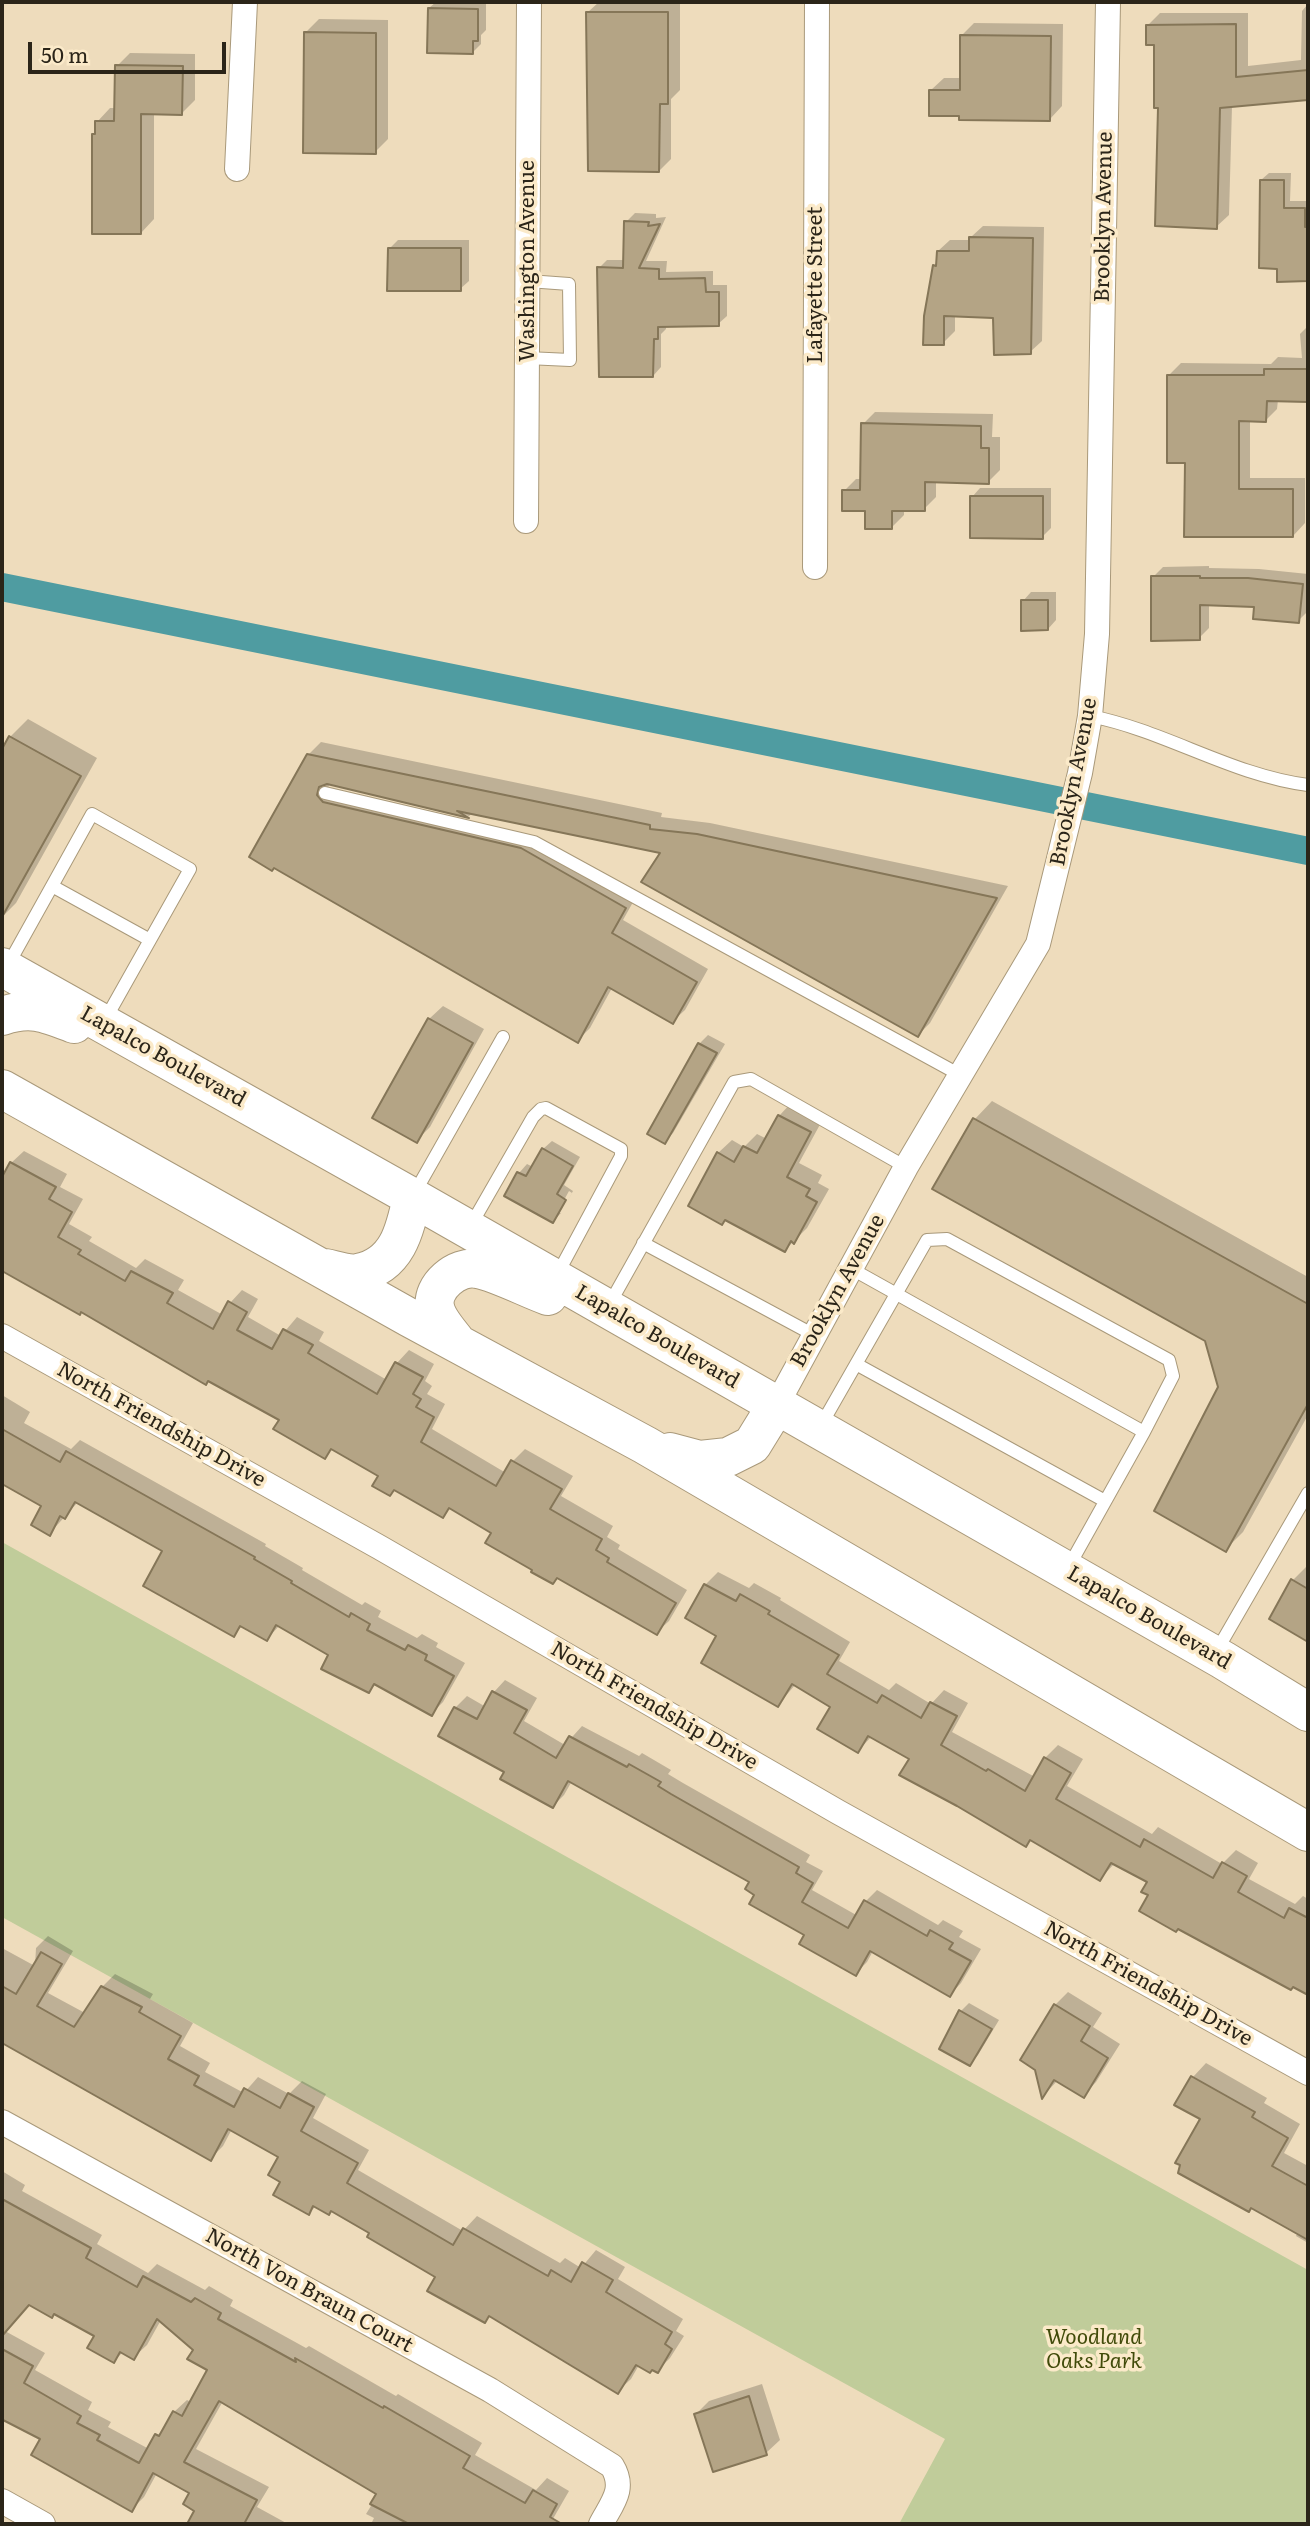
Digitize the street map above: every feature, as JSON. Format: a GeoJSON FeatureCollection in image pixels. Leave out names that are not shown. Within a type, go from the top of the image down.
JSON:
{"type":"FeatureCollection","features":[{"type":"Feature","properties":{"kind":"main road","name":"Lapalco Boulevard"},"geometry":{"type":"LineString","coordinates":[[4,968],[555,1278],[1308,1712]]}},
{"type":"Feature","properties":{"kind":"main road"},"geometry":{"type":"LineString","coordinates":[[2,1016],[18,1011],[37,1010],[161,1056]]}},
{"type":"Feature","properties":{"kind":"main road"},"geometry":{"type":"LineString","coordinates":[[2,1089],[458,1344],[645,1445],[1308,1832]]}},
{"type":"Feature","properties":{"kind":"main road"},"geometry":{"type":"LineString","coordinates":[[323,1267],[357,1274],[387,1260],[399,1244],[408,1221],[412,1197]]}},
{"type":"Feature","properties":{"kind":"main road"},"geometry":{"type":"LineString","coordinates":[[458,1344],[439,1318],[435,1308],[436,1296],[441,1284],[453,1274],[476,1268],[552,1298],[618,1329],[679,1350]]}},
{"type":"Feature","properties":{"kind":"main road"},"geometry":{"type":"LineString","coordinates":[[645,1445],[700,1460],[728,1457],[752,1445],[776,1406]]}},
{"type":"Feature","properties":{"kind":"street"},"geometry":{"type":"LineString","coordinates":[[237,169],[245,2]]}},
{"type":"Feature","properties":{"kind":"street","name":"Washington Avenue"},"geometry":{"type":"LineString","coordinates":[[526,521],[529,2]]}},
{"type":"Feature","properties":{"kind":"street","name":"Lafayette Street"},"geometry":{"type":"LineString","coordinates":[[815,568],[817,2]]}},
{"type":"Feature","properties":{"kind":"street","name":"Brooklyn Avenue"},"geometry":{"type":"LineString","coordinates":[[776,1406],[906,1167],[1038,944],[1064,842],[1090,716],[1097,634],[1108,2]]}},
{"type":"Feature","properties":{"kind":"street","name":"North Friendship Drive"},"geometry":{"type":"LineString","coordinates":[[2,1336],[391,1554],[838,1812],[1308,2073]]}},
{"type":"Feature","properties":{"kind":"street","name":"North Von Braun Court"},"geometry":{"type":"LineString","coordinates":[[2,2122],[490,2390],[612,2466],[619,2478],[618,2492],[601,2524]]}},
{"type":"Feature","properties":{"kind":"street"},"geometry":{"type":"LineString","coordinates":[[2,2501],[43,2524]]}},
{"type":"Feature","properties":{"kind":"lane"},"geometry":{"type":"LineString","coordinates":[[527,358],[570,360],[569,284],[528,281]]}},
{"type":"Feature","properties":{"kind":"lane"},"geometry":{"type":"LineString","coordinates":[[1090,716],[1124,723],[1256,775],[1308,785]]}},
{"type":"Feature","properties":{"kind":"lane"},"geometry":{"type":"LineString","coordinates":[[325,793],[534,842],[962,1076]]}},
{"type":"Feature","properties":{"kind":"lane"},"geometry":{"type":"LineString","coordinates":[[4,968],[92,814],[190,869],[103,1023]]}},
{"type":"Feature","properties":{"kind":"lane"},"geometry":{"type":"LineString","coordinates":[[52,886],[150,940]]}},
{"type":"Feature","properties":{"kind":"lane"},"geometry":{"type":"LineString","coordinates":[[412,1197],[503,1037]]}},
{"type":"Feature","properties":{"kind":"lane"},"geometry":{"type":"LineString","coordinates":[[607,1308],[734,1082],[751,1079],[906,1167]]}},
{"type":"Feature","properties":{"kind":"lane"},"geometry":{"type":"LineString","coordinates":[[468,1229],[533,1117],[541,1109],[546,1108],[621,1149],[621,1156],[555,1278]]}},
{"type":"Feature","properties":{"kind":"lane"},"geometry":{"type":"LineString","coordinates":[[818,1430],[927,1240],[947,1239],[1169,1360],[1173,1376],[1067,1571]]}},
{"type":"Feature","properties":{"kind":"lane"},"geometry":{"type":"LineString","coordinates":[[643,1243],[814,1335]]}},
{"type":"Feature","properties":{"kind":"lane"},"geometry":{"type":"LineString","coordinates":[[850,1268],[1144,1432]]}},
{"type":"Feature","properties":{"kind":"lane"},"geometry":{"type":"LineString","coordinates":[[856,1364],[1105,1501]]}},
{"type":"Feature","properties":{"kind":"lane"},"geometry":{"type":"LineString","coordinates":[[1214,1656],[1308,1493]]}},
{"type":"Feature","properties":{"kind":"green space","name":"Woodland Oaks Park"},"geometry":{"type":"Polygon","coordinates":[[[2,1542],[1308,2270],[1308,2524],[899,2524],[945,2439],[2,1917],[2,1542]]]}},
{"type":"Feature","properties":{"kind":"building"},"geometry":{"type":"Polygon","coordinates":[[[428,8],[478,9],[478,41],[473,41],[473,54],[427,53],[428,8]]]}},
{"type":"Feature","properties":{"kind":"building"},"geometry":{"type":"Polygon","coordinates":[[[586,12],[668,12],[668,104],[660,104],[659,172],[588,171],[586,12]]]}},
{"type":"Feature","properties":{"kind":"building"},"geometry":{"type":"Polygon","coordinates":[[[1236,24],[1236,77],[1308,70],[1308,100],[1220,108],[1217,229],[1155,226],[1158,108],[1154,108],[1154,45],[1146,45],[1146,25],[1236,24]]]}},
{"type":"Feature","properties":{"kind":"building"},"geometry":{"type":"Polygon","coordinates":[[[304,32],[376,33],[376,154],[303,153],[304,32]]]}},
{"type":"Feature","properties":{"kind":"building"},"geometry":{"type":"Polygon","coordinates":[[[960,35],[1051,36],[1050,121],[959,120],[959,116],[929,116],[929,90],[960,90],[960,35]]]}},
{"type":"Feature","properties":{"kind":"building"},"geometry":{"type":"Polygon","coordinates":[[[115,65],[183,66],[182,115],[141,114],[141,234],[92,234],[92,134],[95,134],[95,121],[114,121],[115,65]]]}},
{"type":"Feature","properties":{"kind":"building"},"geometry":{"type":"Polygon","coordinates":[[[1260,180],[1284,180],[1284,208],[1305,208],[1305,227],[1308,227],[1308,281],[1277,282],[1277,269],[1259,268],[1260,180]]]}},
{"type":"Feature","properties":{"kind":"building"},"geometry":{"type":"Polygon","coordinates":[[[624,221],[649,222],[648,226],[660,224],[639,268],[659,269],[659,279],[705,278],[706,292],[719,292],[719,326],[658,327],[658,339],[654,339],[653,377],[599,377],[597,267],[623,268],[624,221]]]}},
{"type":"Feature","properties":{"kind":"building"},"geometry":{"type":"Polygon","coordinates":[[[969,237],[1033,238],[1031,354],[994,355],[993,318],[944,316],[944,345],[923,345],[924,316],[937,251],[969,251],[969,237]]]}},
{"type":"Feature","properties":{"kind":"building"},"geometry":{"type":"Polygon","coordinates":[[[388,248],[461,248],[461,291],[387,291],[388,248]]]}},
{"type":"Feature","properties":{"kind":"building"},"geometry":{"type":"Polygon","coordinates":[[[1264,369],[1308,369],[1308,402],[1267,401],[1266,422],[1239,421],[1239,489],[1293,489],[1293,537],[1184,537],[1185,463],[1167,463],[1167,375],[1264,375],[1264,369]]]}},
{"type":"Feature","properties":{"kind":"building"},"geometry":{"type":"Polygon","coordinates":[[[861,423],[981,426],[981,448],[989,448],[989,484],[925,482],[925,511],[892,511],[892,529],[865,529],[865,511],[842,511],[842,490],[860,490],[861,423]]]}},
{"type":"Feature","properties":{"kind":"building"},"geometry":{"type":"Polygon","coordinates":[[[970,496],[1043,496],[1043,539],[970,538],[970,496]]]}},
{"type":"Feature","properties":{"kind":"building"},"geometry":{"type":"Polygon","coordinates":[[[1151,576],[1248,578],[1303,584],[1299,623],[1253,619],[1254,607],[1200,605],[1200,640],[1151,641],[1151,576]]]}},
{"type":"Feature","properties":{"kind":"building"},"geometry":{"type":"Polygon","coordinates":[[[1021,600],[1048,600],[1048,630],[1021,631],[1021,600]]]}},
{"type":"Feature","properties":{"kind":"building"},"geometry":{"type":"Polygon","coordinates":[[[9,736],[81,776],[2,917],[2,749],[9,736]]]}},
{"type":"Feature","properties":{"kind":"building"},"geometry":{"type":"Polygon","coordinates":[[[307,754],[650,825],[650,829],[697,834],[997,898],[918,1037],[641,882],[660,853],[457,811],[469,818],[327,784],[319,787],[317,795],[323,802],[521,848],[626,908],[612,933],[697,982],[673,1024],[608,987],[578,1043],[274,868],[272,871],[249,857],[307,754]]]}},
{"type":"Feature","properties":{"kind":"building"},"geometry":{"type":"Polygon","coordinates":[[[428,1018],[473,1043],[417,1143],[372,1118],[428,1018]]]}},
{"type":"Feature","properties":{"kind":"building"},"geometry":{"type":"Polygon","coordinates":[[[698,1043],[717,1053],[665,1144],[647,1134],[698,1043]]]}},
{"type":"Feature","properties":{"kind":"building"},"geometry":{"type":"Polygon","coordinates":[[[778,1115],[811,1132],[787,1177],[810,1189],[806,1196],[817,1202],[794,1244],[791,1241],[785,1252],[725,1220],[722,1225],[688,1206],[717,1152],[734,1162],[743,1146],[757,1153],[778,1115]]]}},
{"type":"Feature","properties":{"kind":"building"},"geometry":{"type":"Polygon","coordinates":[[[973,1118],[1308,1304],[1308,1404],[1226,1552],[1154,1511],[1218,1387],[1205,1341],[932,1189],[973,1118]]]}},
{"type":"Feature","properties":{"kind":"building"},"geometry":{"type":"Polygon","coordinates":[[[542,1148],[573,1166],[557,1194],[566,1200],[553,1223],[504,1196],[517,1172],[526,1176],[542,1148]]]}},
{"type":"Feature","properties":{"kind":"building"},"geometry":{"type":"Polygon","coordinates":[[[10,1162],[56,1187],[49,1199],[72,1212],[58,1237],[81,1250],[78,1254],[125,1281],[131,1271],[173,1293],[167,1303],[213,1329],[228,1301],[247,1312],[237,1330],[272,1349],[283,1329],[313,1345],[308,1353],[377,1394],[395,1362],[423,1377],[413,1394],[421,1399],[416,1407],[434,1417],[421,1442],[496,1486],[511,1460],[562,1489],[550,1509],[602,1539],[596,1550],[609,1558],[607,1562],[676,1603],[657,1635],[557,1578],[553,1584],[531,1572],[532,1570],[485,1543],[491,1533],[449,1508],[443,1518],[394,1490],[390,1496],[372,1486],[378,1476],[331,1449],[325,1459],[273,1429],[279,1420],[208,1381],[206,1385],[81,1312],[80,1315],[2,1271],[2,1177],[10,1162]]]}},
{"type":"Feature","properties":{"kind":"building"},"geometry":{"type":"Polygon","coordinates":[[[2,1429],[60,1462],[66,1451],[255,1557],[254,1559],[292,1581],[291,1583],[349,1617],[351,1613],[370,1624],[367,1630],[405,1650],[408,1645],[427,1655],[425,1660],[454,1676],[432,1716],[374,1684],[369,1693],[321,1669],[328,1655],[276,1625],[267,1641],[240,1626],[234,1637],[143,1586],[162,1551],[75,1502],[65,1519],[60,1516],[50,1536],[31,1525],[41,1506],[2,1484],[2,1429]]]}},
{"type":"Feature","properties":{"kind":"building"},"geometry":{"type":"Polygon","coordinates":[[[1291,1579],[1308,1589],[1308,1642],[1269,1619],[1291,1579]]]}},
{"type":"Feature","properties":{"kind":"building"},"geometry":{"type":"Polygon","coordinates":[[[704,1584],[736,1601],[740,1594],[770,1611],[768,1614],[839,1655],[827,1674],[877,1703],[882,1695],[921,1718],[930,1702],[957,1716],[941,1745],[986,1771],[988,1769],[1025,1791],[1044,1757],[1071,1773],[1056,1799],[1140,1847],[1144,1839],[1213,1878],[1222,1862],[1247,1876],[1238,1892],[1284,1918],[1289,1908],[1308,1918],[1308,1995],[1293,1987],[1291,1990],[1139,1911],[1148,1895],[1141,1892],[1147,1882],[1111,1863],[1100,1881],[1030,1840],[1026,1847],[899,1775],[909,1759],[868,1736],[858,1753],[817,1729],[830,1707],[792,1684],[778,1707],[701,1663],[716,1636],[685,1618],[704,1584]]]}},
{"type":"Feature","properties":{"kind":"building"},"geometry":{"type":"Polygon","coordinates":[[[492,1691],[527,1710],[514,1733],[556,1758],[569,1736],[661,1782],[658,1786],[799,1867],[796,1873],[813,1883],[802,1902],[848,1928],[864,1900],[927,1936],[930,1930],[953,1943],[949,1949],[971,1961],[950,1997],[870,1951],[856,1976],[799,1944],[804,1935],[749,1904],[754,1895],[745,1889],[749,1882],[568,1781],[553,1808],[500,1779],[504,1772],[438,1736],[454,1707],[477,1719],[492,1691]]]}},
{"type":"Feature","properties":{"kind":"building"},"geometry":{"type":"Polygon","coordinates":[[[41,1952],[62,1964],[37,2006],[74,2027],[101,1986],[142,2007],[139,2012],[181,2036],[168,2059],[199,2076],[194,2085],[234,2107],[244,2088],[280,2108],[288,2093],[314,2107],[301,2131],[358,2163],[347,2183],[453,2245],[463,2228],[548,2276],[551,2270],[571,2282],[582,2262],[613,2280],[606,2292],[672,2332],[665,2344],[672,2349],[658,2373],[652,2370],[650,2373],[636,2365],[618,2394],[489,2316],[485,2323],[427,2291],[435,2277],[367,2237],[369,2233],[331,2211],[329,2215],[313,2206],[309,2215],[273,2195],[280,2182],[268,2175],[278,2157],[228,2129],[211,2161],[2,2043],[2,1986],[16,1994],[41,1952]]]}},
{"type":"Feature","properties":{"kind":"building"},"geometry":{"type":"Polygon","coordinates":[[[1054,2004],[1090,2026],[1081,2041],[1108,2058],[1084,2098],[1054,2080],[1042,2099],[1035,2070],[1020,2060],[1054,2004]]]}},
{"type":"Feature","properties":{"kind":"building"},"geometry":{"type":"Polygon","coordinates":[[[959,2010],[992,2029],[970,2066],[939,2049],[959,2010]]]}},
{"type":"Feature","properties":{"kind":"building"},"geometry":{"type":"Polygon","coordinates":[[[1191,2076],[1255,2112],[1252,2117],[1288,2138],[1272,2166],[1308,2186],[1308,2240],[1251,2208],[1249,2212],[1178,2173],[1180,2165],[1175,2163],[1200,2119],[1174,2105],[1191,2076]]]}},
{"type":"Feature","properties":{"kind":"building"},"geometry":{"type":"Polygon","coordinates":[[[2,2199],[91,2248],[86,2258],[137,2287],[143,2276],[191,2302],[195,2298],[221,2313],[218,2319],[296,2362],[295,2358],[383,2408],[384,2406],[470,2456],[463,2468],[525,2503],[533,2490],[557,2504],[550,2517],[562,2524],[409,2524],[370,2504],[376,2494],[219,2401],[184,2462],[257,2500],[244,2524],[187,2524],[194,2511],[183,2504],[189,2493],[153,2473],[132,2512],[31,2455],[40,2439],[3,2420],[2,2422],[2,2349],[33,2366],[24,2383],[81,2416],[77,2423],[100,2435],[97,2440],[139,2463],[155,2434],[159,2436],[173,2411],[182,2416],[207,2370],[187,2359],[193,2350],[157,2319],[134,2360],[120,2352],[114,2363],[87,2348],[94,2336],[54,2314],[52,2318],[29,2305],[2,2336],[2,2199]]]}},
{"type":"Feature","properties":{"kind":"building"},"geometry":{"type":"Polygon","coordinates":[[[749,2396],[767,2455],[713,2472],[694,2414],[749,2396]]]}},
{"type":"Feature","properties":{"kind":"waterway"},"geometry":{"type":"LineString","coordinates":[[2,587],[1308,851]]}}]}
